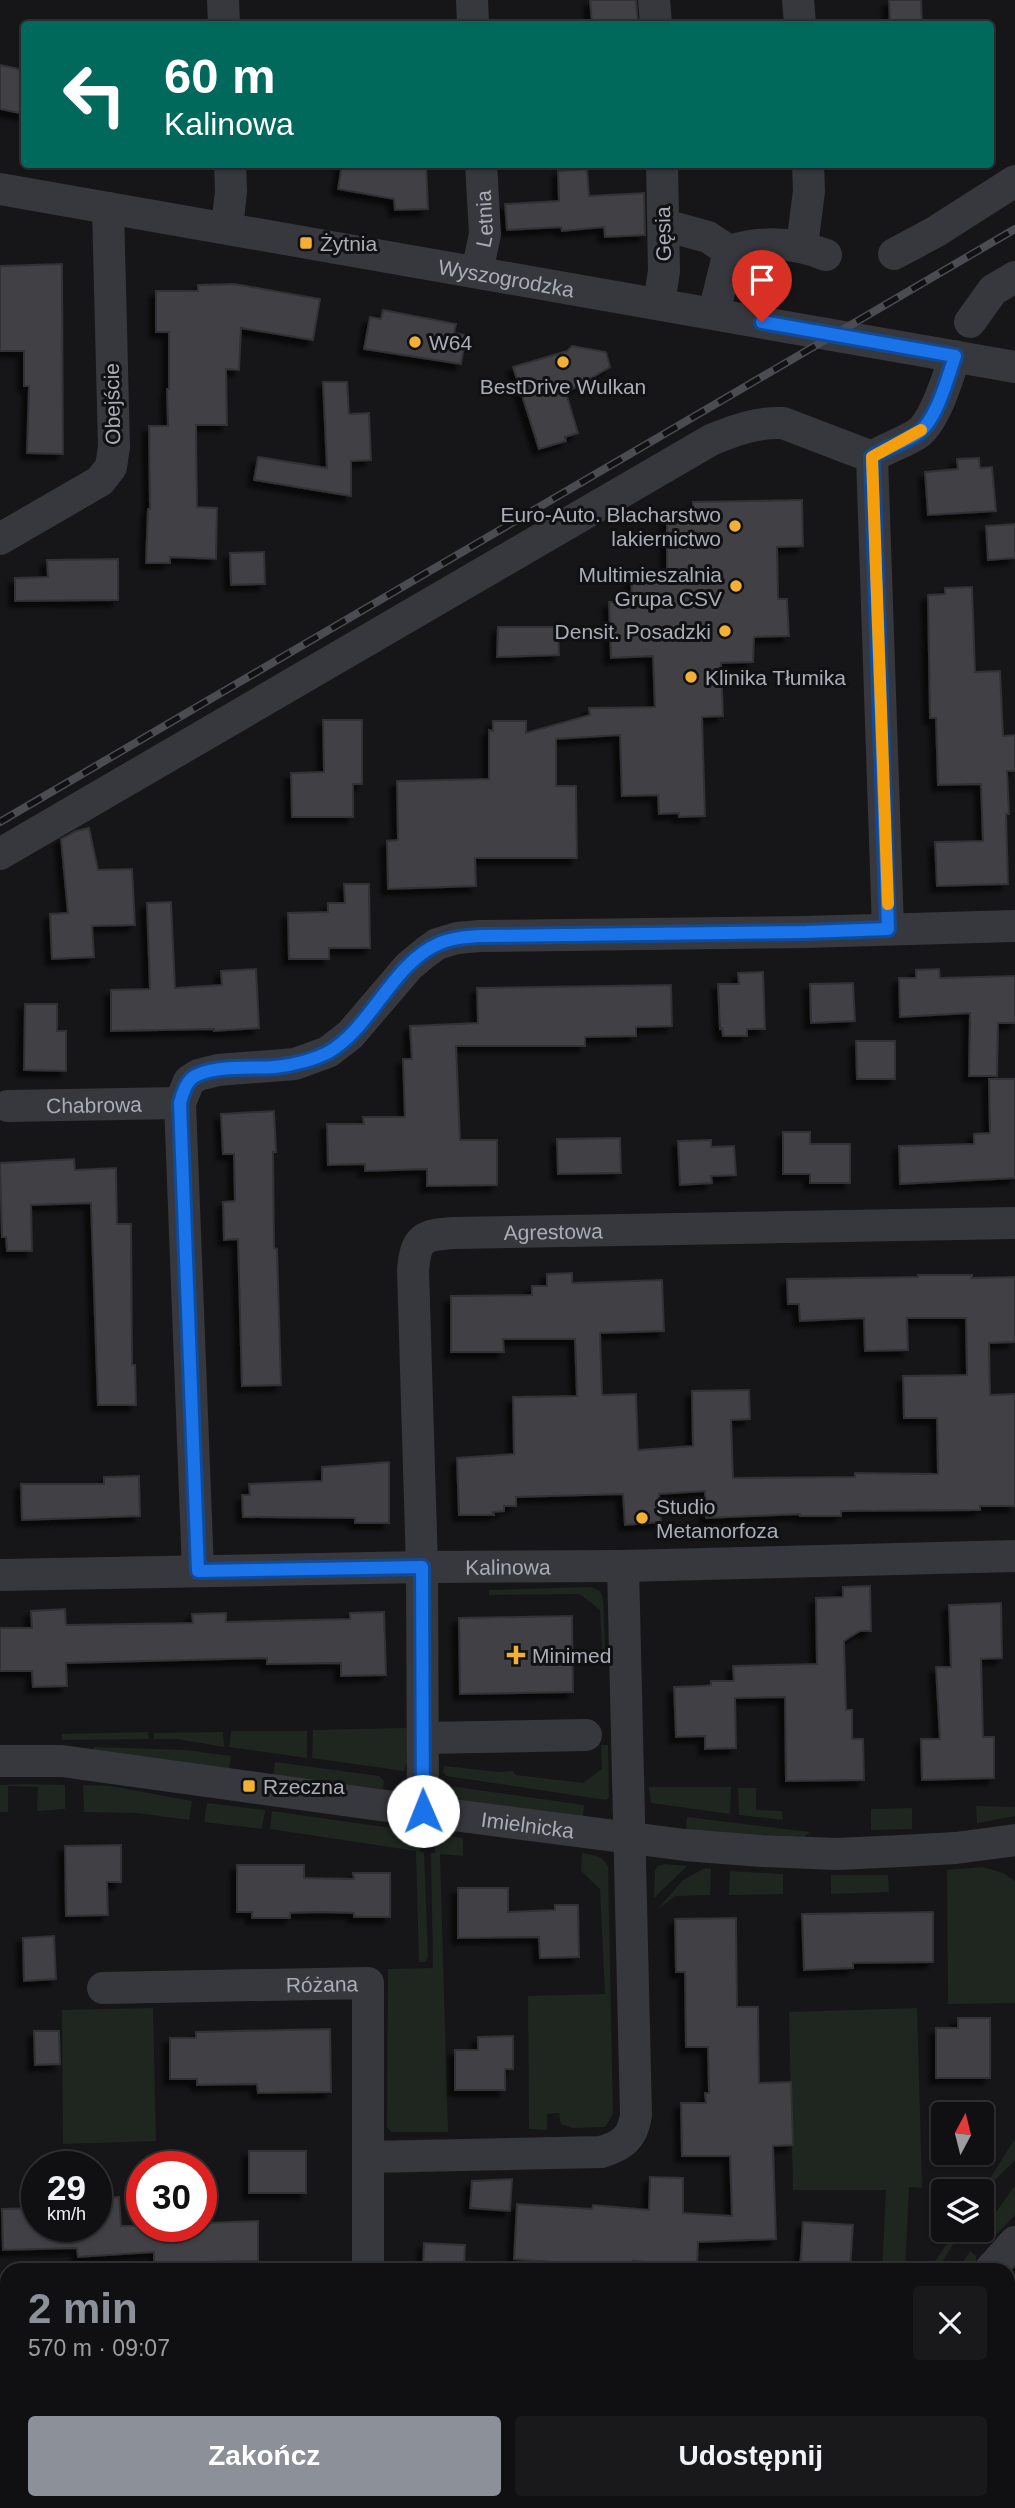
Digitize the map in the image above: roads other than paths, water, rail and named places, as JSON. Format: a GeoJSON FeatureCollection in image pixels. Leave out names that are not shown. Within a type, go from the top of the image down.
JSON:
{"type":"FeatureCollection","features":[{"type":"Feature","properties":{"kind":"street"},"geometry":{"type":"LineString","coordinates":[[223,0],[224,21]]}},
{"type":"Feature","properties":{"kind":"street"},"geometry":{"type":"LineString","coordinates":[[472,0],[474,21]]}},
{"type":"Feature","properties":{"kind":"street"},"geometry":{"type":"LineString","coordinates":[[654,0],[656,21]]}},
{"type":"Feature","properties":{"kind":"street"},"geometry":{"type":"LineString","coordinates":[[798,0],[800,21]]}},
{"type":"Feature","properties":{"kind":"street"},"geometry":{"type":"LineString","coordinates":[[227,229],[230,168]]}},
{"type":"Feature","properties":{"kind":"street","name":"Letnia"},"geometry":{"type":"LineString","coordinates":[[477,272],[485,234],[481,168]]}},
{"type":"Feature","properties":{"kind":"street","name":"Gęsia"},"geometry":{"type":"LineString","coordinates":[[659,304],[664,271],[662,168]]}},
{"type":"Feature","properties":{"kind":"street"},"geometry":{"type":"LineString","coordinates":[[729,251],[751,244],[776,243],[814,250],[808,168]]}},
{"type":"Feature","properties":{"kind":"street"},"geometry":{"type":"LineString","coordinates":[[894,254],[935,232],[1015,181]]}},
{"type":"Feature","properties":{"kind":"street","name":"Wyszogrodzka"},"geometry":{"type":"LineString","coordinates":[[0,189],[1015,367]]}},
{"type":"Feature","properties":{"kind":"street","name":"Obejście"},"geometry":{"type":"LineString","coordinates":[[0,539],[100,481],[111,467],[114,447],[107,208]]}},
{"type":"Feature","properties":{"kind":"street"},"geometry":{"type":"LineString","coordinates":[[664,225],[708,237],[729,251]]}},
{"type":"Feature","properties":{"kind":"street"},"geometry":{"type":"LineString","coordinates":[[714,313],[729,251]]}},
{"type":"Feature","properties":{"kind":"street"},"geometry":{"type":"LineString","coordinates":[[970,322],[993,290],[1015,277]]}},
{"type":"Feature","properties":{"kind":"street"},"geometry":{"type":"LineString","coordinates":[[872,457],[918,434],[928,423],[955,356]]}},
{"type":"Feature","properties":{"kind":"street"},"geometry":{"type":"LineString","coordinates":[[0,854],[711,440],[745,426],[767,422],[783,423],[872,457]]}},
{"type":"Feature","properties":{"kind":"street"},"geometry":{"type":"LineString","coordinates":[[872,457],[888,929]]}},
{"type":"Feature","properties":{"kind":"street"},"geometry":{"type":"LineString","coordinates":[[198,1571],[180,1103],[189,1081],[198,1075],[218,1070],[295,1064],[328,1052],[350,1035],[410,966],[437,944],[457,938],[1015,926]]}},
{"type":"Feature","properties":{"kind":"street","name":"Chabrowa"},"geometry":{"type":"LineString","coordinates":[[8,1106],[180,1103]]}},
{"type":"Feature","properties":{"kind":"street","name":"Agrestowa"},"geometry":{"type":"LineString","coordinates":[[423,1811],[422,1567],[413,1270],[418,1242],[427,1236],[467,1232],[1015,1223]]}},
{"type":"Feature","properties":{"kind":"street","name":"Kalinowa"},"geometry":{"type":"LineString","coordinates":[[0,1575],[623,1566],[1015,1556]]}},
{"type":"Feature","properties":{"kind":"street"},"geometry":{"type":"LineString","coordinates":[[369,2157],[601,2152],[622,2145],[633,2131],[636,2115],[623,1566]]}},
{"type":"Feature","properties":{"kind":"street"},"geometry":{"type":"LineString","coordinates":[[423,1738],[586,1735]]}},
{"type":"Feature","properties":{"kind":"street","name":"Imielnicka"},"geometry":{"type":"LineString","coordinates":[[0,1761],[62,1761],[423,1811],[762,1851],[837,1854],[956,1848],[1015,1840]]}},
{"type":"Feature","properties":{"kind":"street","name":"Różana"},"geometry":{"type":"LineString","coordinates":[[103,1988],[368,1983],[368,2263]]}},
{"type":"Feature","properties":{"kind":"street"},"geometry":{"type":"LineString","coordinates":[[996,2263],[1015,2242]]}},
{"type":"Feature","properties":{"kind":"railway"},"geometry":{"type":"LineString","coordinates":[[0,822],[1015,229]]}},
{"type":"Feature","properties":{"kind":"place","name":"Żytnia"},"geometry":{"type":"Point","coordinates":[306,243]}},
{"type":"Feature","properties":{"kind":"place","name":"W64"},"geometry":{"type":"Point","coordinates":[415,342]}},
{"type":"Feature","properties":{"kind":"place","name":"BestDrive Wulkan"},"geometry":{"type":"Point","coordinates":[563,362]}},
{"type":"Feature","properties":{"kind":"place","name":"Euro-Auto. Blacharstwo lakiernictwo"},"geometry":{"type":"Point","coordinates":[735,526]}},
{"type":"Feature","properties":{"kind":"place","name":"Multimieszalnia Grupa CSV"},"geometry":{"type":"Point","coordinates":[736,586]}},
{"type":"Feature","properties":{"kind":"place","name":"Densit. Posadzki"},"geometry":{"type":"Point","coordinates":[725,631]}},
{"type":"Feature","properties":{"kind":"place","name":"Klinika Tłumika"},"geometry":{"type":"Point","coordinates":[691,677]}},
{"type":"Feature","properties":{"kind":"place","name":"Studio Metamorfoza"},"geometry":{"type":"Point","coordinates":[642,1518]}},
{"type":"Feature","properties":{"kind":"place","name":"Minimed"},"geometry":{"type":"Point","coordinates":[516,1655]}},
{"type":"Feature","properties":{"kind":"place","name":"Rzeczna"},"geometry":{"type":"Point","coordinates":[249,1786]}}]}
